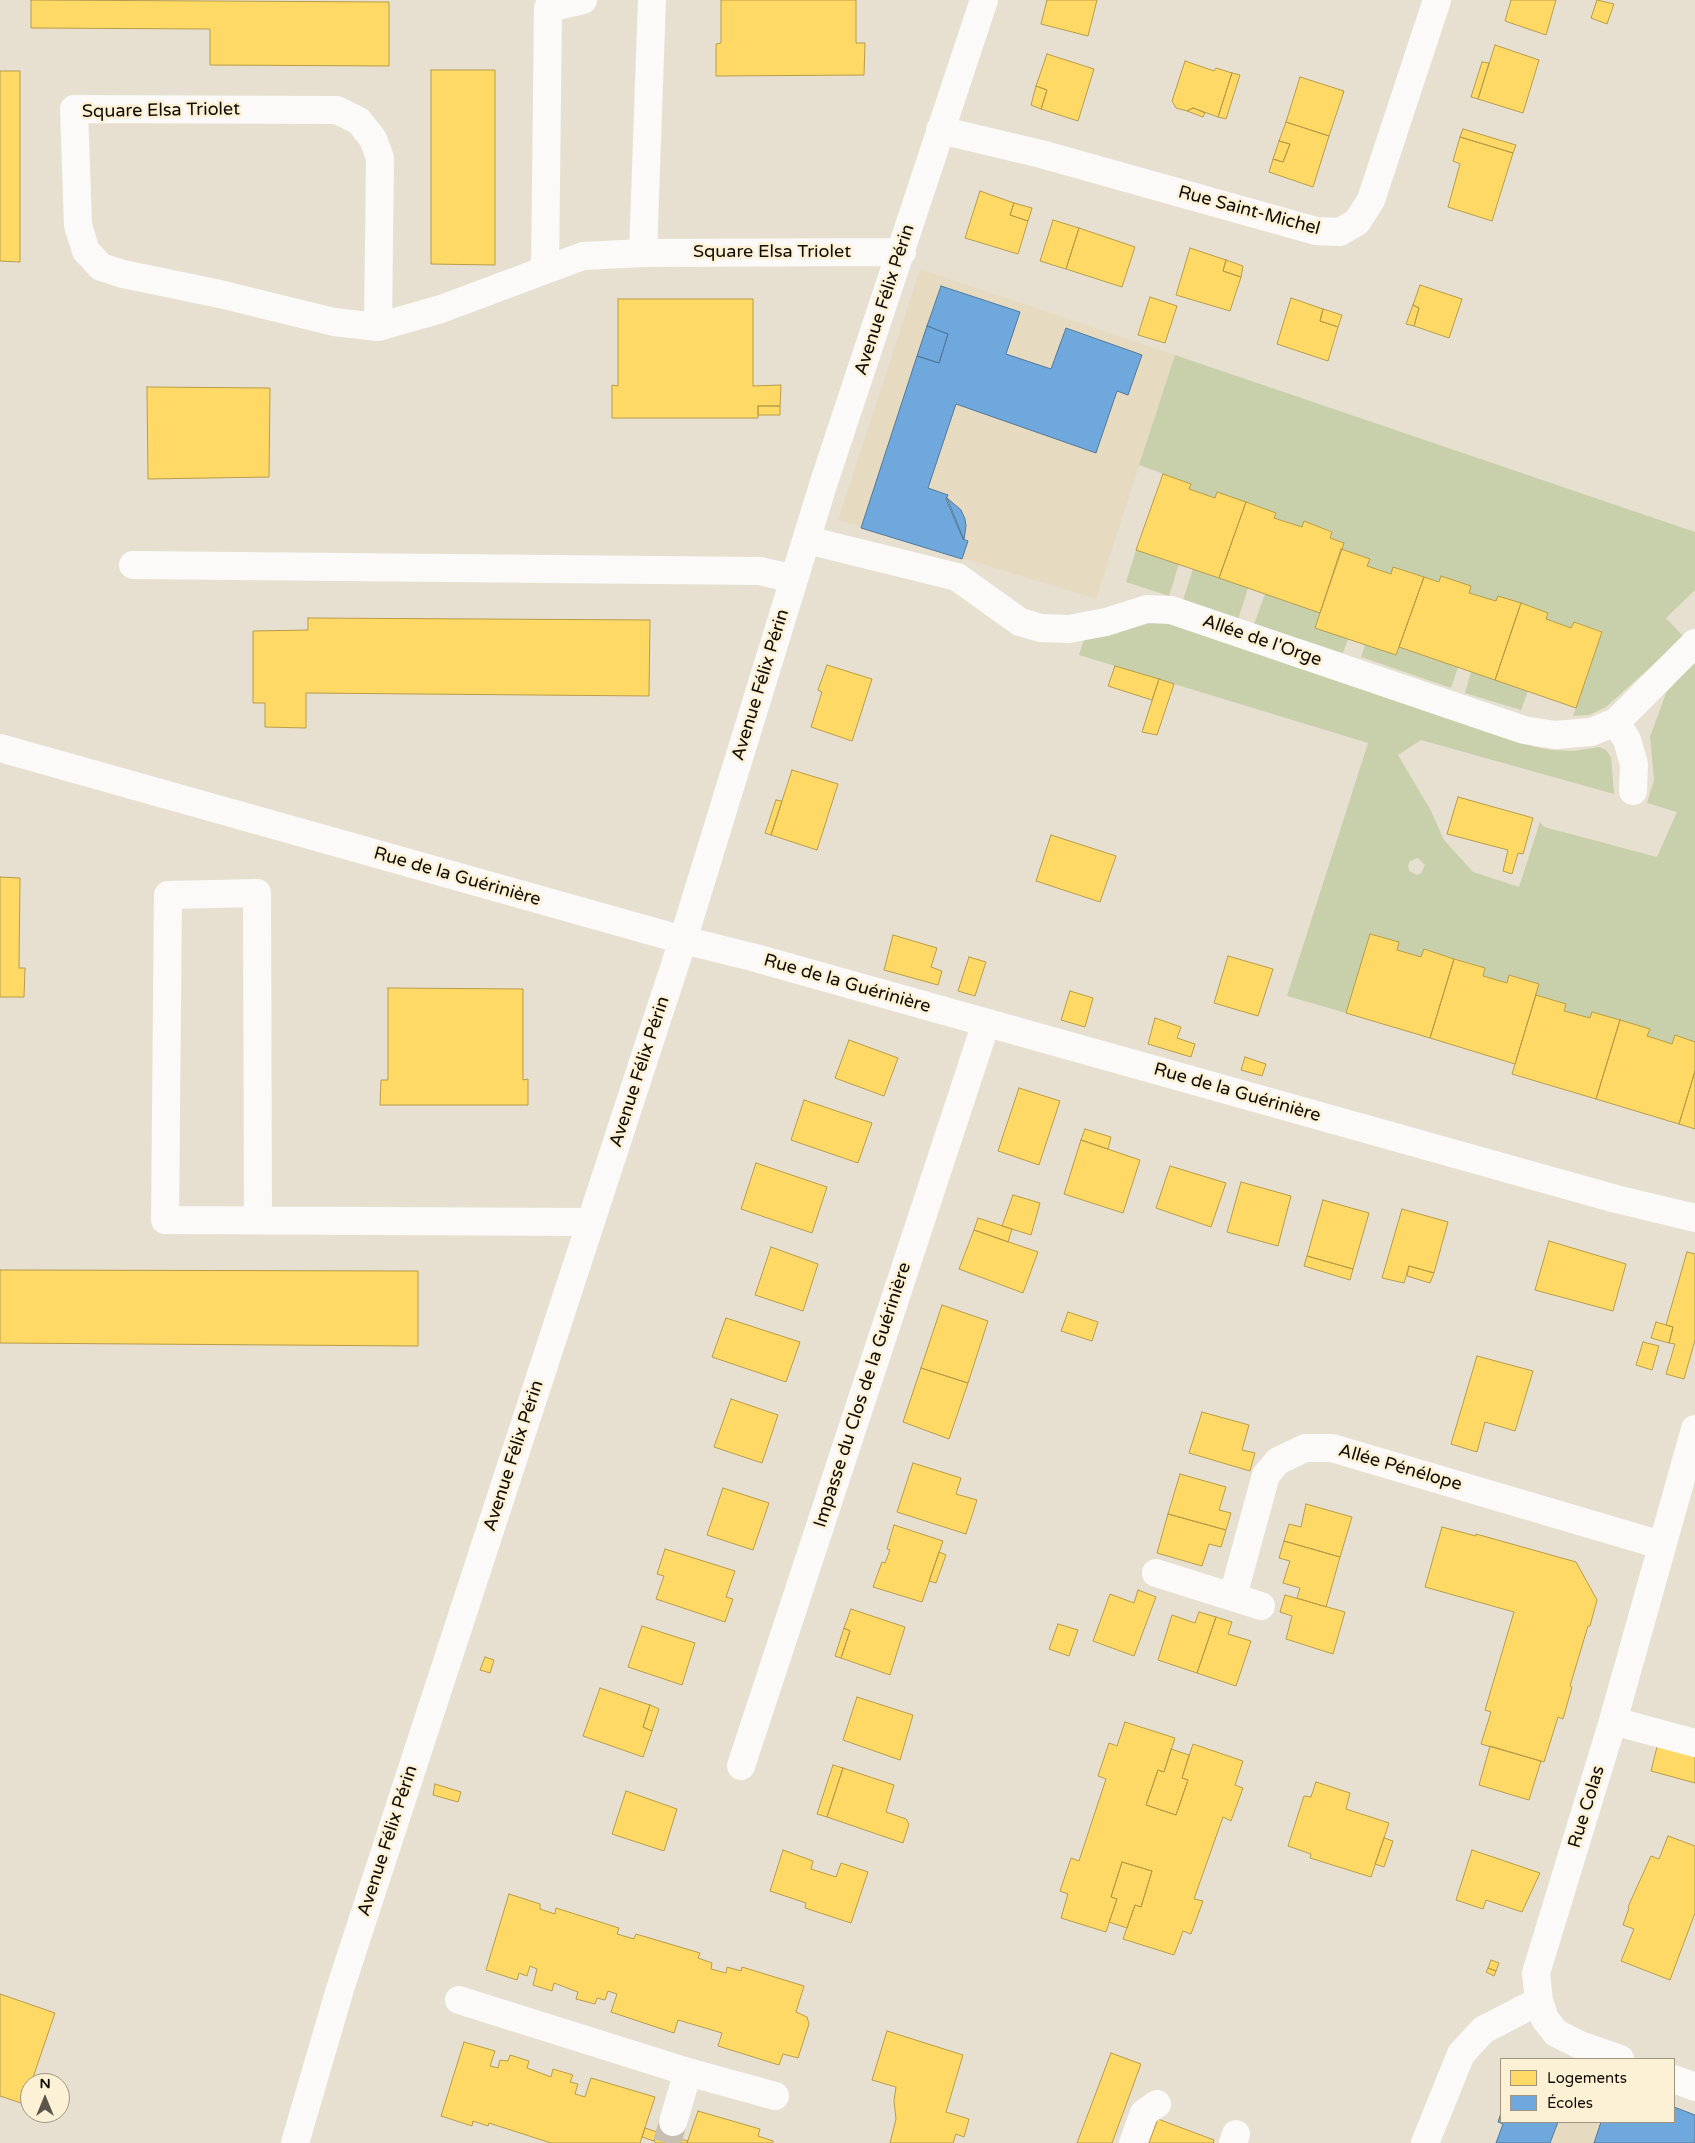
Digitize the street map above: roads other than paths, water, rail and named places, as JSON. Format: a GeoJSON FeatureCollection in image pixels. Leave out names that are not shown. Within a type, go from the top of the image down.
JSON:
{"type":"FeatureCollection","features":[{"type":"Feature","properties":{"kind":"street"},"geometry":{"type":"LineString","coordinates":[[545,270],[548,8],[583,0]]}},
{"type":"Feature","properties":{"kind":"street"},"geometry":{"type":"LineString","coordinates":[[643,254],[652,0]]}},
{"type":"Feature","properties":{"kind":"street","name":"Avenue Félix Périn"},"geometry":{"type":"LineString","coordinates":[[295,2143],[340,1989],[683,940],[794,579],[984,0]]}},
{"type":"Feature","properties":{"kind":"street","name":"Rue Saint-Michel"},"geometry":{"type":"LineString","coordinates":[[940,130],[1041,154],[1316,232],[1340,232],[1357,222],[1371,200],[1437,0]]}},
{"type":"Feature","properties":{"kind":"street","name":"Square Elsa Triolet"},"geometry":{"type":"LineString","coordinates":[[378,327],[380,158],[373,139],[359,121],[337,110],[74,109],[78,225],[86,251],[101,267],[123,274],[220,294],[334,322],[378,327],[441,310],[583,256],[902,252]]}},
{"type":"Feature","properties":{"kind":"street","name":"Allée de l'Orge"},"geometry":{"type":"LineString","coordinates":[[807,540],[957,577],[1020,622],[1041,628],[1069,629],[1147,609],[1171,610],[1524,730],[1555,735],[1591,732],[1616,722],[1695,643]]}},
{"type":"Feature","properties":{"kind":"street"},"geometry":{"type":"LineString","coordinates":[[132,565],[760,571],[794,579]]}},
{"type":"Feature","properties":{"kind":"street"},"geometry":{"type":"LineString","coordinates":[[1616,722],[1627,740],[1634,764],[1633,791]]}},
{"type":"Feature","properties":{"kind":"street","name":"Rue de la Guérinière"},"geometry":{"type":"LineString","coordinates":[[0,748],[1616,1199],[1695,1218]]}},
{"type":"Feature","properties":{"kind":"street"},"geometry":{"type":"LineString","coordinates":[[258,1220],[257,893],[168,895],[165,1220],[590,1222]]}},
{"type":"Feature","properties":{"kind":"street","name":"Impasse du Clos de la Guérinière"},"geometry":{"type":"LineString","coordinates":[[740,1766],[986,1024]]}},
{"type":"Feature","properties":{"kind":"street","name":"Rue Colas"},"geometry":{"type":"LineString","coordinates":[[1538,2001],[1536,1973],[1613,1721],[1695,1429]]}},
{"type":"Feature","properties":{"kind":"street","name":"Allée Pénélope"},"geometry":{"type":"LineString","coordinates":[[1234,1596],[1266,1475],[1278,1461],[1305,1448],[1332,1448],[1662,1545]]}},
{"type":"Feature","properties":{"kind":"street"},"geometry":{"type":"LineString","coordinates":[[1156,1573],[1261,1606]]}},
{"type":"Feature","properties":{"kind":"street"},"geometry":{"type":"LineString","coordinates":[[1613,1721],[1695,1743]]}},
{"type":"Feature","properties":{"kind":"street"},"geometry":{"type":"LineString","coordinates":[[459,2000],[688,2072],[775,2096]]}},
{"type":"Feature","properties":{"kind":"street"},"geometry":{"type":"LineString","coordinates":[[1425,2143],[1461,2054],[1483,2030],[1538,2001],[1545,2019],[1556,2033],[1580,2045],[1617,2058]]}},
{"type":"Feature","properties":{"kind":"street"},"geometry":{"type":"LineString","coordinates":[[673,2122],[688,2072]]}},
{"type":"Feature","properties":{"kind":"street"},"geometry":{"type":"LineString","coordinates":[[1675,2079],[1695,2087]]}},
{"type":"Feature","properties":{"kind":"street"},"geometry":{"type":"LineString","coordinates":[[1133,2143],[1144,2113],[1157,2104]]}},
{"type":"Feature","properties":{"kind":"tunnel"},"geometry":{"type":"LineString","coordinates":[[667,2143],[673,2122]]}}]}
